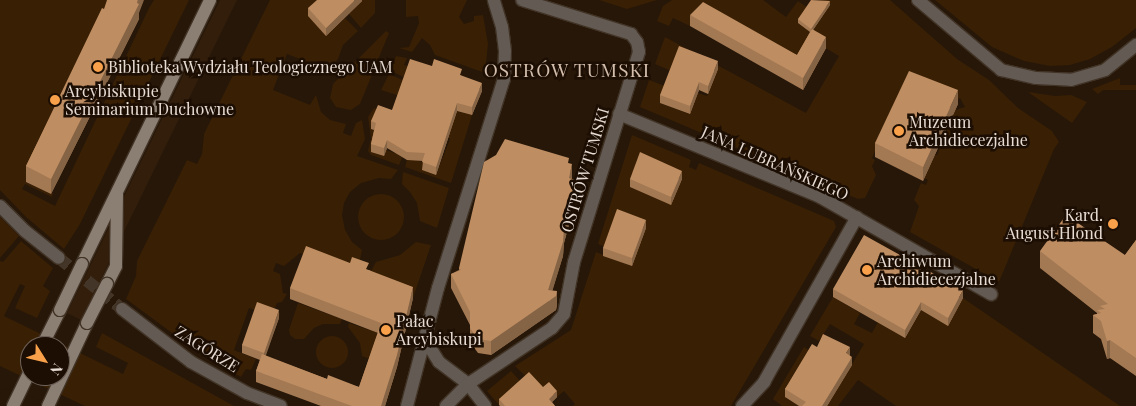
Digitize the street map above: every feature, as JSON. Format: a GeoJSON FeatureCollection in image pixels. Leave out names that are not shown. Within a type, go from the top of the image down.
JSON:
{"type":"FeatureCollection","features":[{"type":"Feature","properties":{"kind":"street"},"geometry":{"type":"LineString","coordinates":[[47,336],[210,0]]}},
{"type":"Feature","properties":{"kind":"street"},"geometry":{"type":"LineString","coordinates":[[407,406],[424,338],[504,79],[503,35],[494,0]]}},
{"type":"Feature","properties":{"kind":"street","name":"OSTRÓW TUMSKI"},"geometry":{"type":"LineString","coordinates":[[446,406],[468,384],[559,323],[564,314],[574,262],[639,52],[638,42],[631,34],[522,0]]}},
{"type":"Feature","properties":{"kind":"street"},"geometry":{"type":"LineString","coordinates":[[918,0],[1002,70],[1036,78],[1071,80],[1105,70],[1136,45]]}},
{"type":"Feature","properties":{"kind":"street","name":"JANA LUBRAŃSKIEGO"},"geometry":{"type":"LineString","coordinates":[[619,114],[820,197],[991,294]]}},
{"type":"Feature","properties":{"kind":"street"},"geometry":{"type":"LineString","coordinates":[[48,406],[116,266],[117,191]]}},
{"type":"Feature","properties":{"kind":"street"},"geometry":{"type":"LineString","coordinates":[[0,206],[25,231],[59,258]]}},
{"type":"Feature","properties":{"kind":"street"},"geometry":{"type":"LineString","coordinates":[[742,406],[764,382],[857,218]]}},
{"type":"Feature","properties":{"kind":"street","name":"ZAGÓRZE"},"geometry":{"type":"LineString","coordinates":[[122,309],[191,362],[247,393],[281,406]]}},
{"type":"Feature","properties":{"kind":"street"},"geometry":{"type":"LineString","coordinates":[[424,338],[439,362],[468,384],[485,406]]}},
{"type":"Feature","properties":{"kind":"street"},"geometry":{"type":"LineString","coordinates":[[13,406],[23,386]]}},
{"type":"Feature","properties":{"kind":"shaded area","name":"Arcybiskupie Seminarium Duchowne"},"geometry":{"type":"Polygon","coordinates":[[[0,0],[125,0],[26,182],[51,194],[53,193],[52,197],[25,184],[22,189],[55,206],[154,0],[189,0],[80,224],[64,249],[26,217],[0,190],[0,0]]]}},
{"type":"Feature","properties":{"kind":"shaded area"},"geometry":{"type":"Polygon","coordinates":[[[220,0],[237,0],[81,320],[67,313],[220,0]]]}},
{"type":"Feature","properties":{"kind":"shaded area"},"geometry":{"type":"Polygon","coordinates":[[[270,0],[325,0],[326,36],[345,18],[358,31],[343,45],[338,59],[323,74],[324,68],[287,54],[273,90],[310,105],[316,95],[321,112],[330,120],[346,124],[343,133],[351,136],[356,123],[362,120],[365,139],[357,156],[398,170],[391,179],[379,178],[361,183],[350,192],[344,203],[342,215],[345,230],[352,242],[362,250],[358,270],[300,253],[284,266],[276,263],[273,271],[280,274],[283,293],[287,294],[282,302],[277,303],[274,310],[280,313],[279,318],[249,308],[234,350],[256,359],[251,370],[246,369],[241,377],[202,355],[126,299],[136,276],[137,261],[187,160],[197,164],[202,154],[204,134],[270,0]]]}},
{"type":"Feature","properties":{"kind":"shaded area"},"geometry":{"type":"Polygon","coordinates":[[[362,0],[375,0],[375,13],[361,28],[349,14],[362,0]]]}},
{"type":"Feature","properties":{"kind":"shaded area"},"geometry":{"type":"Polygon","coordinates":[[[406,0],[467,0],[459,17],[464,24],[474,21],[474,16],[483,15],[488,44],[485,73],[435,55],[430,45],[422,38],[412,52],[399,48],[409,47],[419,23],[418,16],[406,17],[406,0]]]}},
{"type":"Feature","properties":{"kind":"shaded area"},"geometry":{"type":"Polygon","coordinates":[[[599,0],[657,0],[627,9],[599,0]]]}},
{"type":"Feature","properties":{"kind":"shaded area"},"geometry":{"type":"Polygon","coordinates":[[[672,0],[763,0],[786,17],[798,1],[808,8],[822,0],[890,0],[957,59],[989,80],[1018,108],[1052,131],[1059,142],[1054,149],[999,282],[910,232],[919,206],[914,200],[921,183],[926,185],[928,180],[924,178],[935,155],[937,155],[955,110],[965,107],[960,98],[878,145],[872,158],[875,160],[872,166],[876,175],[865,198],[858,199],[640,107],[649,80],[665,86],[660,103],[689,114],[698,93],[707,96],[717,69],[671,71],[655,64],[665,37],[806,113],[839,56],[812,40],[797,66],[703,14],[690,26],[673,18],[669,26],[657,21],[663,6],[672,0]]]}},
{"type":"Feature","properties":{"kind":"shaded area"},"geometry":{"type":"Polygon","coordinates":[[[935,0],[1136,0],[1136,28],[1112,47],[1090,59],[1070,65],[1050,66],[1024,61],[992,47],[935,0]]]}},
{"type":"Feature","properties":{"kind":"shaded area"},"geometry":{"type":"Polygon","coordinates":[[[386,31],[389,33],[360,104],[351,110],[336,107],[330,98],[333,84],[386,31]]]}},
{"type":"Feature","properties":{"kind":"shaded area"},"geometry":{"type":"Polygon","coordinates":[[[396,56],[407,58],[404,65],[410,67],[406,78],[389,70],[396,56]]]}},
{"type":"Feature","properties":{"kind":"shaded area"},"geometry":{"type":"Polygon","coordinates":[[[389,74],[405,81],[412,100],[381,90],[389,74]]]}},
{"type":"Feature","properties":{"kind":"shaded area"},"geometry":{"type":"Polygon","coordinates":[[[1120,78],[1120,85],[1136,85],[1136,90],[1103,90],[1098,94],[1092,89],[1120,78]]]}},
{"type":"Feature","properties":{"kind":"shaded area"},"geometry":{"type":"Polygon","coordinates":[[[1028,92],[1055,96],[1071,95],[1087,102],[1072,123],[1028,92]]]}},
{"type":"Feature","properties":{"kind":"shaded area"},"geometry":{"type":"Polygon","coordinates":[[[374,108],[406,119],[371,129],[376,131],[384,156],[386,150],[398,154],[402,158],[399,165],[371,155],[368,151],[371,139],[368,117],[374,108]]]}},
{"type":"Feature","properties":{"kind":"shaded area"},"geometry":{"type":"Polygon","coordinates":[[[456,111],[472,115],[451,183],[405,167],[407,160],[413,159],[425,163],[423,170],[436,175],[450,139],[447,137],[456,111]]]}},
{"type":"Feature","properties":{"kind":"shaded area"},"geometry":{"type":"Polygon","coordinates":[[[632,135],[691,160],[689,167],[696,170],[699,163],[834,221],[836,227],[731,406],[573,406],[575,404],[564,391],[557,397],[543,393],[515,366],[571,330],[596,252],[632,266],[606,247],[598,244],[632,135]]]}},
{"type":"Feature","properties":{"kind":"shaded area"},"geometry":{"type":"Polygon","coordinates":[[[403,172],[449,188],[437,228],[420,221],[417,203],[402,184],[403,172]]]}},
{"type":"Feature","properties":{"kind":"shaded area"},"geometry":{"type":"Polygon","coordinates":[[[381,194],[394,198],[400,204],[404,217],[400,230],[394,236],[381,240],[368,236],[362,230],[358,217],[362,204],[368,198],[381,194]]]}},
{"type":"Feature","properties":{"kind":"shaded area"},"geometry":{"type":"Polygon","coordinates":[[[0,217],[19,236],[0,258],[0,217]]]}},
{"type":"Feature","properties":{"kind":"shaded area"},"geometry":{"type":"Polygon","coordinates":[[[21,241],[53,268],[43,286],[50,291],[37,318],[15,308],[25,286],[20,284],[4,316],[45,336],[20,336],[20,375],[0,366],[0,261],[3,262],[21,241]]]}},
{"type":"Feature","properties":{"kind":"shaded area"},"geometry":{"type":"Polygon","coordinates":[[[416,242],[431,245],[413,298],[366,280],[376,262],[400,255],[416,242]]]}},
{"type":"Feature","properties":{"kind":"shaded area"},"geometry":{"type":"Polygon","coordinates":[[[833,297],[860,313],[854,324],[872,333],[878,322],[905,338],[921,310],[948,325],[963,298],[1120,406],[896,406],[858,380],[838,406],[827,406],[864,344],[830,324],[819,341],[810,336],[833,297]]]}},
{"type":"Feature","properties":{"kind":"shaded area"},"geometry":{"type":"Polygon","coordinates":[[[298,303],[342,319],[340,324],[323,324],[314,328],[304,339],[295,339],[290,335],[289,330],[298,303]]]}},
{"type":"Feature","properties":{"kind":"shaded area"},"geometry":{"type":"Polygon","coordinates":[[[349,323],[381,334],[372,360],[362,356],[360,343],[348,327],[349,323]]]}},
{"type":"Feature","properties":{"kind":"shaded area"},"geometry":{"type":"Polygon","coordinates":[[[102,333],[234,406],[85,406],[42,386],[70,386],[70,348],[123,374],[128,363],[96,347],[102,333]]]}},
{"type":"Feature","properties":{"kind":"shaded area"},"geometry":{"type":"Polygon","coordinates":[[[332,336],[338,337],[343,341],[347,346],[347,358],[343,363],[338,367],[332,368],[326,367],[321,363],[317,358],[316,352],[317,346],[321,341],[326,337],[332,336]]]}},
{"type":"Feature","properties":{"kind":"shaded area"},"geometry":{"type":"Polygon","coordinates":[[[804,347],[812,352],[786,398],[799,406],[782,406],[773,399],[804,347]]]}},
{"type":"Feature","properties":{"kind":"shaded area"},"geometry":{"type":"Polygon","coordinates":[[[511,371],[522,383],[499,405],[487,391],[511,371]]]}},
{"type":"Feature","properties":{"kind":"pier"},"geometry":{"type":"Polygon","coordinates":[[[3,388],[55,406],[0,406],[0,395],[3,388]]]}},
{"type":"Feature","properties":{"kind":"building"},"geometry":{"type":"Polygon","coordinates":[[[107,0],[138,0],[137,3],[139,4],[51,179],[26,166],[107,0]]]}},
{"type":"Feature","properties":{"kind":"building"},"geometry":{"type":"Polygon","coordinates":[[[317,0],[355,0],[326,28],[308,8],[317,0]]]}},
{"type":"Feature","properties":{"kind":"building"},"geometry":{"type":"Polygon","coordinates":[[[811,0],[830,1],[811,29],[798,19],[811,0]]]}},
{"type":"Feature","properties":{"kind":"building"},"geometry":{"type":"Polygon","coordinates":[[[703,2],[797,55],[812,29],[826,37],[803,78],[690,15],[703,2]]]}},
{"type":"Feature","properties":{"kind":"building"},"geometry":{"type":"Polygon","coordinates":[[[679,46],[718,61],[708,86],[699,82],[690,106],[660,95],[679,46]]]}},
{"type":"Feature","properties":{"kind":"building"},"geometry":{"type":"Polygon","coordinates":[[[410,59],[432,66],[434,59],[462,69],[460,75],[482,83],[472,107],[457,103],[436,167],[422,162],[425,153],[407,152],[387,140],[384,148],[371,144],[376,123],[371,121],[378,105],[392,110],[410,59]]]}},
{"type":"Feature","properties":{"kind":"building","name":"Muzeum Archidiecezjalne"},"geometry":{"type":"Polygon","coordinates":[[[909,71],[958,90],[923,167],[875,143],[909,71]]]}},
{"type":"Feature","properties":{"kind":"building"},"geometry":{"type":"Polygon","coordinates":[[[505,139],[569,158],[568,163],[572,164],[569,178],[577,181],[564,229],[563,242],[548,290],[557,291],[556,296],[491,341],[478,339],[470,328],[470,312],[451,274],[461,270],[459,268],[484,162],[496,155],[505,139]]]}},
{"type":"Feature","properties":{"kind":"building"},"geometry":{"type":"Polygon","coordinates":[[[640,152],[682,171],[671,197],[630,179],[640,152]]]}},
{"type":"Feature","properties":{"kind":"building"},"geometry":{"type":"Polygon","coordinates":[[[617,209],[646,220],[632,258],[603,248],[617,209]]]}},
{"type":"Feature","properties":{"kind":"building"},"geometry":{"type":"Polygon","coordinates":[[[1066,215],[1125,255],[1136,240],[1136,358],[1110,340],[1107,341],[1101,321],[1093,315],[1101,313],[1097,310],[1105,309],[1100,306],[1108,304],[1040,251],[1066,215]]]}},
{"type":"Feature","properties":{"kind":"building"},"geometry":{"type":"Polygon","coordinates":[[[864,235],[963,290],[948,318],[921,302],[905,330],[833,289],[864,235]]]}},
{"type":"Feature","properties":{"kind":"building","name":"Pałac Arcybiskupi"},"geometry":{"type":"Polygon","coordinates":[[[306,246],[350,263],[352,257],[369,263],[366,269],[413,287],[397,355],[381,406],[352,406],[256,371],[262,354],[327,379],[328,375],[359,387],[381,323],[290,288],[306,246]]]}},
{"type":"Feature","properties":{"kind":"building"},"geometry":{"type":"Polygon","coordinates":[[[257,302],[279,310],[264,353],[242,345],[257,302]]]}},
{"type":"Feature","properties":{"kind":"building"},"geometry":{"type":"Polygon","coordinates":[[[823,334],[850,347],[846,353],[852,357],[822,406],[802,406],[806,402],[785,389],[812,344],[817,347],[823,334]]]}},
{"type":"Feature","properties":{"kind":"building"},"geometry":{"type":"Polygon","coordinates":[[[529,372],[543,387],[549,382],[557,391],[549,399],[555,406],[505,406],[499,399],[529,372]]]}},
{"type":"Feature","properties":{"kind":"tunnel"},"geometry":{"type":"LineString","coordinates":[[59,258],[122,309]]}},
{"type":"Feature","properties":{"kind":"place","name":"Biblioteka Wydziału Teologicznego UAM"},"geometry":{"type":"Point","coordinates":[98,67]}},
{"type":"Feature","properties":{"kind":"place","name":"Arcybiskupie Seminarium Duchowne"},"geometry":{"type":"Point","coordinates":[55,100]}},
{"type":"Feature","properties":{"kind":"place","name":"Muzeum Archidiecezjalne"},"geometry":{"type":"Point","coordinates":[899,131]}},
{"type":"Feature","properties":{"kind":"place","name":"Kard. August Hlond"},"geometry":{"type":"Point","coordinates":[1113,224]}},
{"type":"Feature","properties":{"kind":"place","name":"Archiwum Archidiecezjalne"},"geometry":{"type":"Point","coordinates":[867,270]}},
{"type":"Feature","properties":{"kind":"place","name":"Pałac Arcybiskupi"},"geometry":{"type":"Point","coordinates":[386,330]}},
{"type":"Feature","properties":{"kind":"district","name":"OSTRÓW TUMSKI"},"geometry":{"type":"Point","coordinates":[567,70]}}]}
